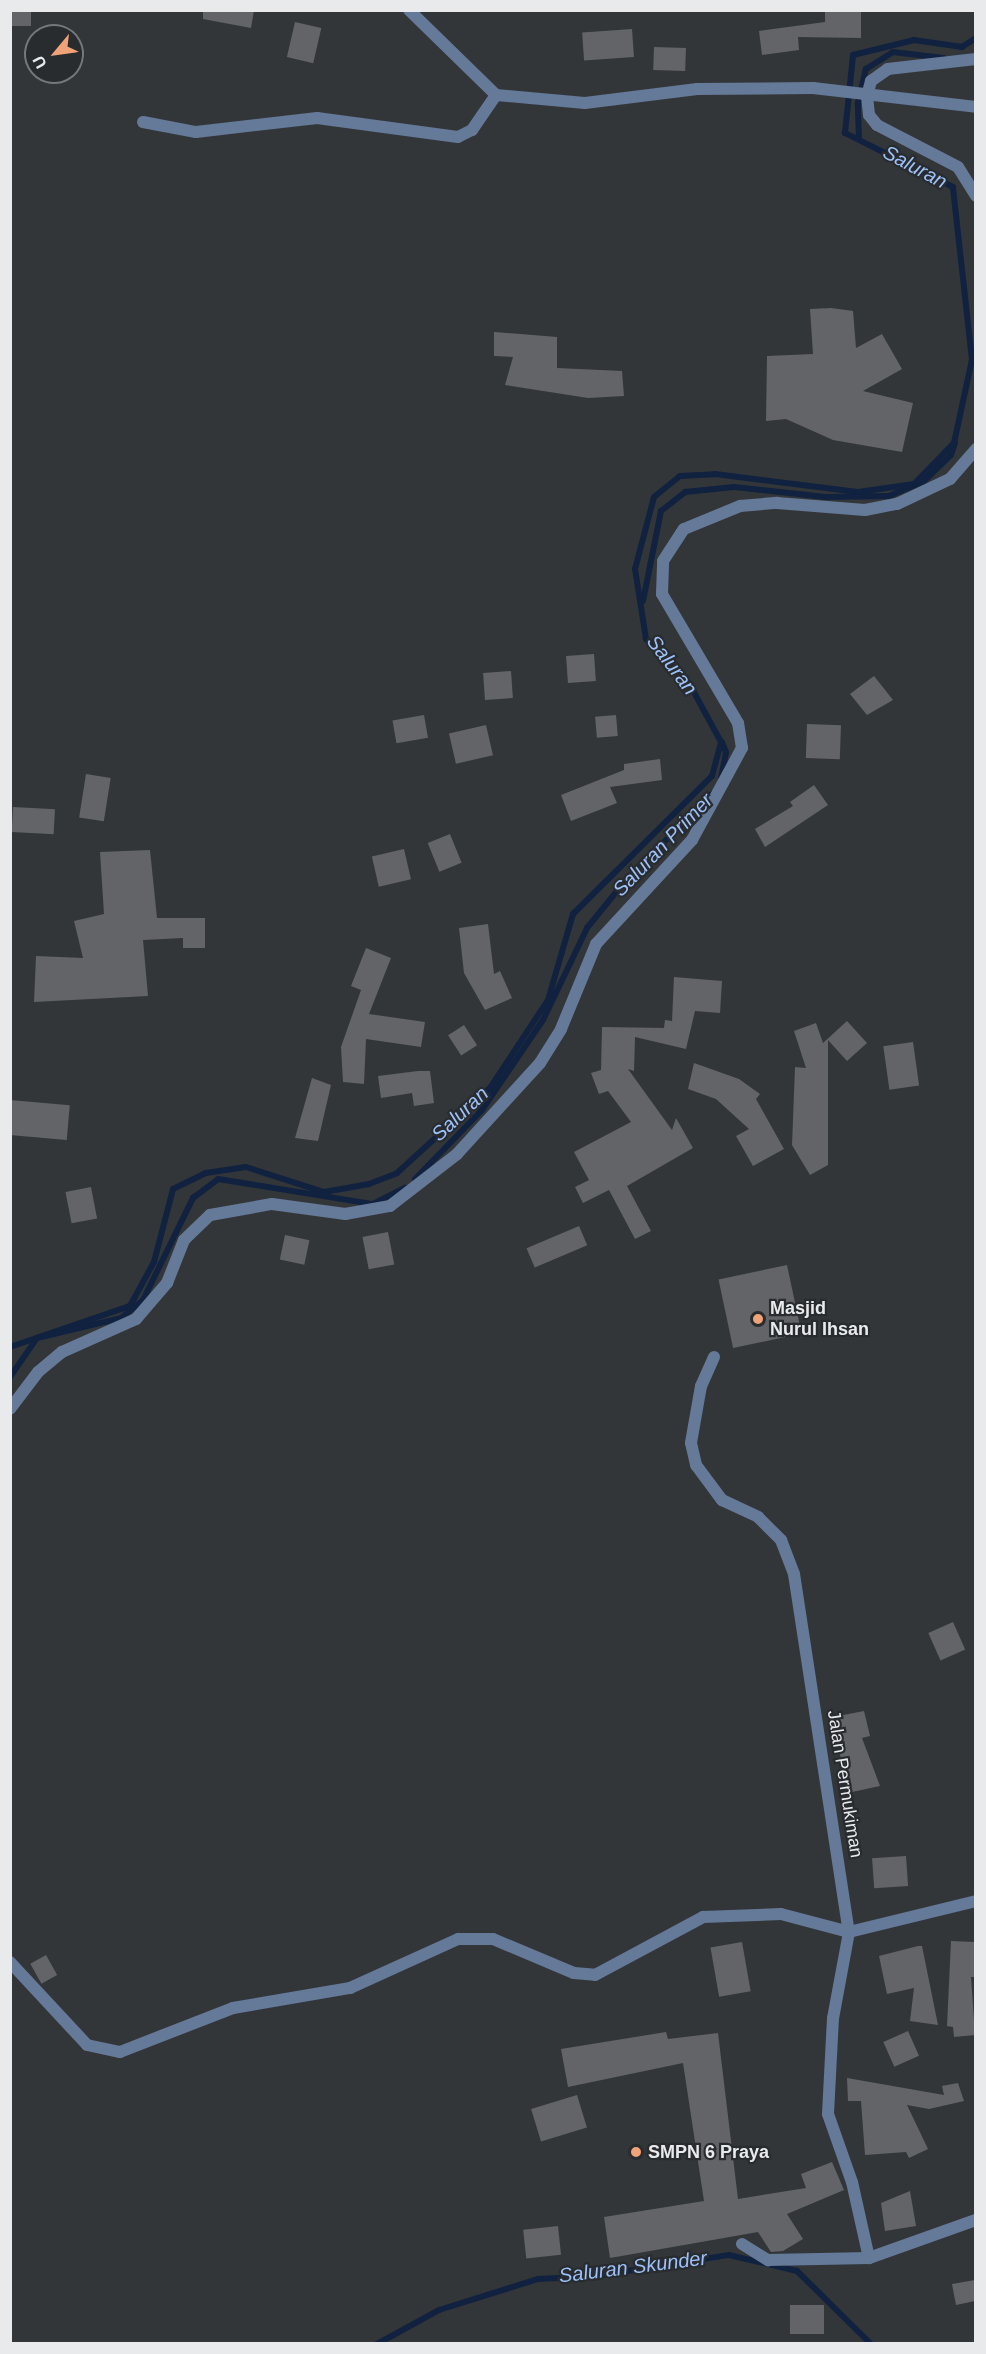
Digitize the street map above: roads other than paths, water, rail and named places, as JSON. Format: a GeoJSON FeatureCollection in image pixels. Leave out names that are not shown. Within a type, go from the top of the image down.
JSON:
{"type":"FeatureCollection","features":[{"type":"Feature","properties":{"kind":"street"},"geometry":{"type":"LineString","coordinates":[[409,10],[496,95],[585,103],[697,89],[813,88],[975,107]]}},
{"type":"Feature","properties":{"kind":"street"},"geometry":{"type":"LineString","coordinates":[[975,59],[888,69],[871,81],[863,95],[869,115],[877,125],[958,167],[975,196]]}},
{"type":"Feature","properties":{"kind":"street"},"geometry":{"type":"LineString","coordinates":[[143,122],[196,132],[316,118],[458,137],[472,130],[496,95]]}},
{"type":"Feature","properties":{"kind":"street"},"geometry":{"type":"LineString","coordinates":[[10,1409],[38,1372],[62,1352],[136,1319],[167,1283],[184,1240],[210,1215],[272,1204],[345,1214],[390,1206],[457,1154],[540,1063],[561,1029],[596,944],[692,840],[742,748],[738,723],[662,594],[663,561],[684,529],[740,506],[777,503],[865,510],[897,504],[950,479],[975,449]]}},
{"type":"Feature","properties":{"kind":"street","name":"Jalan Permukiman"},"geometry":{"type":"LineString","coordinates":[[714,1357],[701,1386],[691,1443],[696,1465],[722,1500],[758,1517],[781,1540],[794,1574],[849,1932],[833,2018],[828,2114],[852,2182],[869,2258]]}},
{"type":"Feature","properties":{"kind":"street"},"geometry":{"type":"LineString","coordinates":[[10,1962],[87,2045],[120,2052],[233,2008],[350,1988],[458,1939],[493,1939],[573,1973],[595,1975],[703,1917],[782,1914],[849,1932],[975,1901]]}},
{"type":"Feature","properties":{"kind":"street"},"geometry":{"type":"LineString","coordinates":[[742,2244],[768,2260],[869,2258],[975,2220]]}},
{"type":"Feature","properties":{"kind":"waterway","name":"Saluran"},"geometry":{"type":"LineString","coordinates":[[10,1347],[130,1306],[154,1262],[173,1189],[206,1173],[246,1167],[324,1192],[369,1184],[397,1173],[490,1088],[548,1000],[573,914],[712,776],[721,742],[690,685],[646,639],[635,569],[654,497],[680,476],[715,474],[858,492],[914,484],[954,443],[972,360],[953,187],[845,133],[853,55],[914,40],[962,47],[976,38]]}},
{"type":"Feature","properties":{"kind":"waterway","name":"Saluran Primer"},"geometry":{"type":"LineString","coordinates":[[859,139],[858,103],[866,69],[893,52],[944,58]]}},
{"type":"Feature","properties":{"kind":"waterway","name":"Saluran Primer"},"geometry":{"type":"LineString","coordinates":[[643,601],[661,511],[685,492],[734,487],[825,497],[889,496],[924,481],[951,455],[955,443]]}},
{"type":"Feature","properties":{"kind":"waterway","name":"Saluran Primer"},"geometry":{"type":"LineString","coordinates":[[721,778],[726,752],[722,742]]}},
{"type":"Feature","properties":{"kind":"waterway","name":"Saluran Primer"},"geometry":{"type":"LineString","coordinates":[[415,1179],[482,1110],[543,1020],[587,928],[625,881],[712,794]]}},
{"type":"Feature","properties":{"kind":"waterway","name":"Saluran Primer"},"geometry":{"type":"LineString","coordinates":[[10,1377],[37,1338],[121,1318],[143,1300],[193,1198],[218,1179],[373,1204],[405,1188]]}},
{"type":"Feature","properties":{"kind":"waterway","name":"Saluran Skunder"},"geometry":{"type":"LineString","coordinates":[[377,2344],[439,2310],[538,2279],[596,2276],[729,2255],[797,2271],[871,2344]]}},
{"type":"Feature","properties":{"kind":"place","name":"Masjid Nurul Ihsan"},"geometry":{"type":"Point","coordinates":[758,1319]}},
{"type":"Feature","properties":{"kind":"place","name":"SMPN 6 Praya"},"geometry":{"type":"Point","coordinates":[636,2152]}}]}
